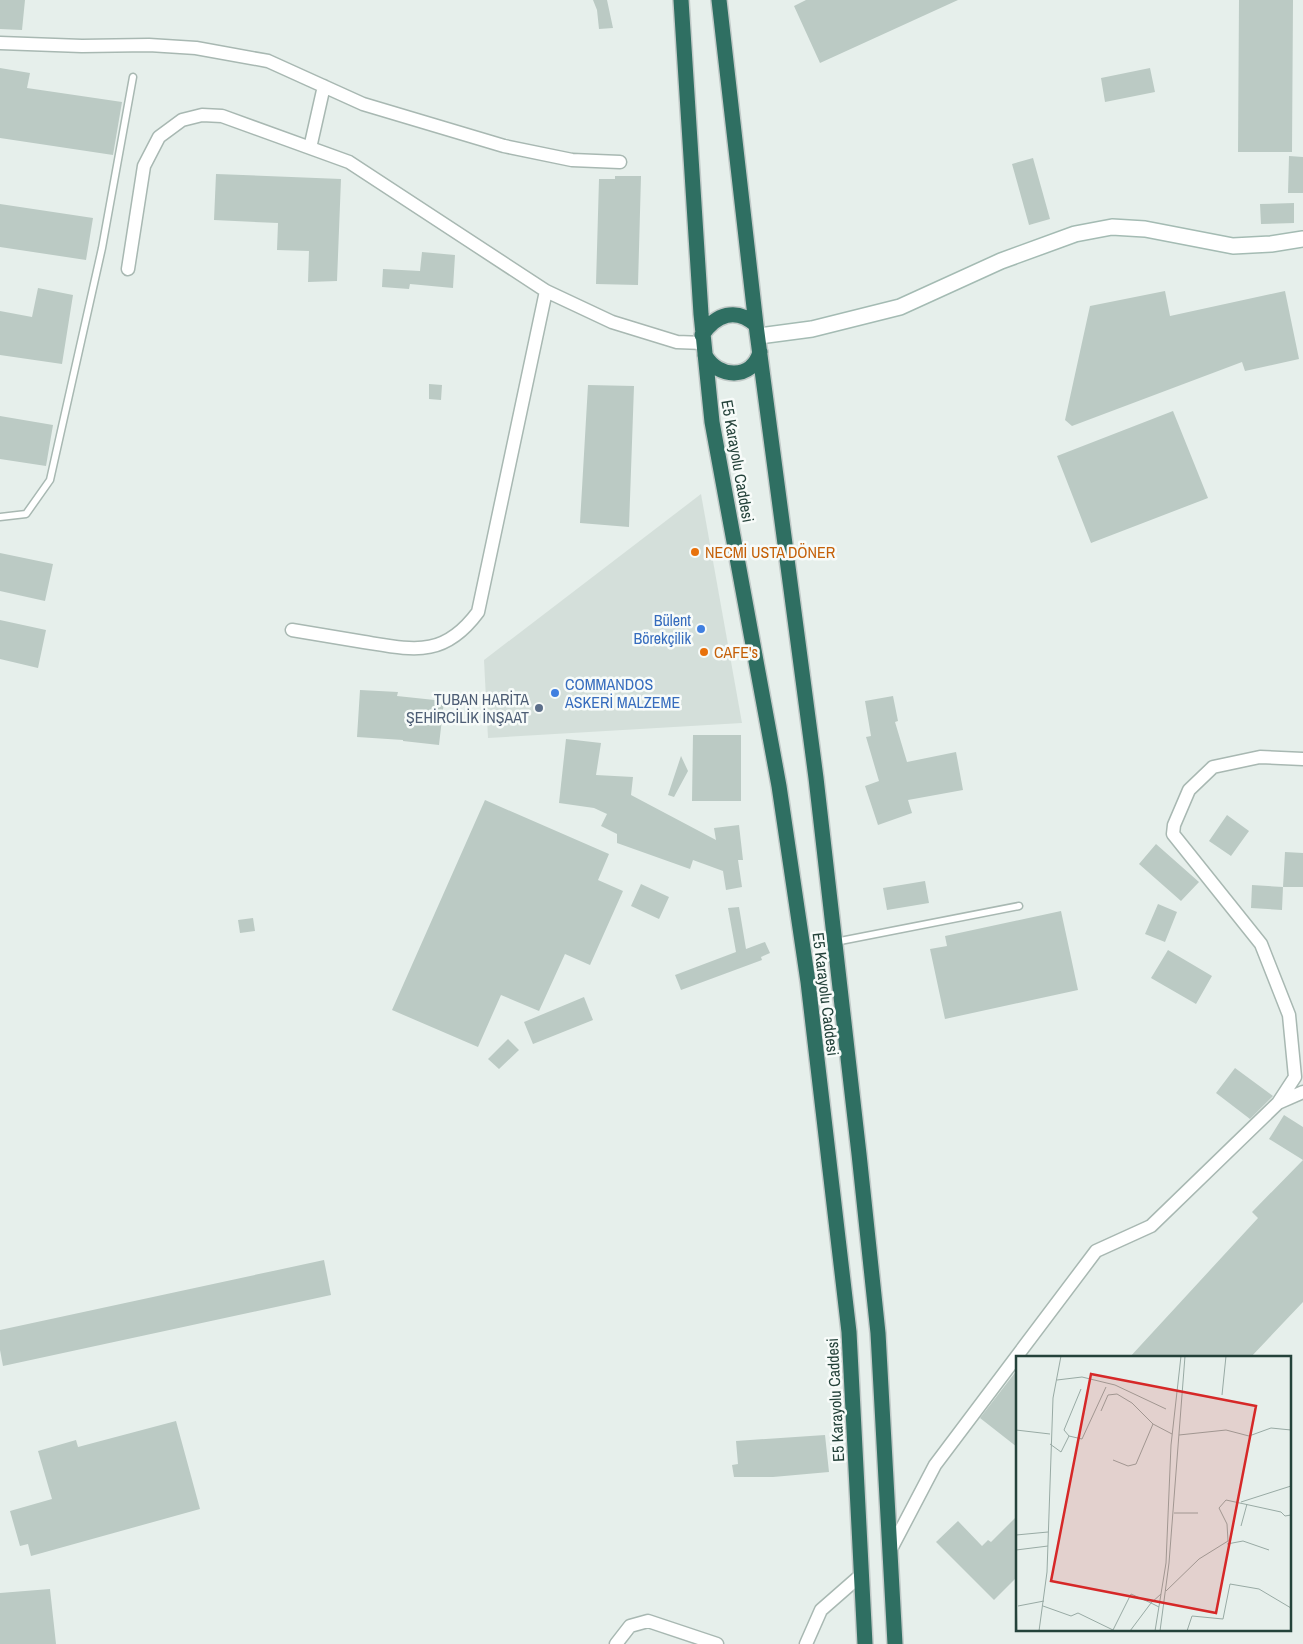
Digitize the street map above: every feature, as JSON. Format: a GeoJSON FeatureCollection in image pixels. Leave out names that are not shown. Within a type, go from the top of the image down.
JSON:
{"type":"FeatureCollection","features":[{"type":"Feature","properties":{"kind":"highway","name":"E5 Karayolu Caddesi"},"geometry":{"type":"LineString","coordinates":[[681,0],[703,344],[712,422],[780,786],[808,982],[849,1332],[865,1644]]}},
{"type":"Feature","properties":{"kind":"highway","name":"E5 Karayolu Caddesi"},"geometry":{"type":"LineString","coordinates":[[719,0],[760,352],[835,942],[878,1333],[895,1644]]}},
{"type":"Feature","properties":{"kind":"highway"},"geometry":{"type":"LineString","coordinates":[[758,331],[749,319],[731,314],[714,320],[703,344],[716,369],[734,374],[751,367],[758,360],[760,352]]}},
{"type":"Feature","properties":{"kind":"street"},"geometry":{"type":"LineString","coordinates":[[0,43],[82,46],[150,45],[196,48],[268,61],[363,104],[504,146],[572,160],[620,162]]}},
{"type":"Feature","properties":{"kind":"street"},"geometry":{"type":"LineString","coordinates":[[310,148],[324,86]]}},
{"type":"Feature","properties":{"kind":"street"},"geometry":{"type":"LineString","coordinates":[[128,269],[144,166],[159,137],[174,125],[202,115],[222,116],[349,162],[546,291],[612,322],[677,342],[703,344]]}},
{"type":"Feature","properties":{"kind":"street"},"geometry":{"type":"LineString","coordinates":[[758,331],[812,329],[900,307],[1001,261],[1075,234],[1112,226],[1145,229],[1233,246],[1271,244],[1303,239]]}},
{"type":"Feature","properties":{"kind":"street"},"geometry":{"type":"LineString","coordinates":[[292,630],[413,650],[425,649],[447,640],[472,620],[478,612],[546,291]]}},
{"type":"Feature","properties":{"kind":"street"},"geometry":{"type":"LineString","coordinates":[[1017,1356],[1096,1252],[1151,1226],[1278,1103],[1295,1077],[1289,1015],[1261,944],[1173,834],[1174,825],[1189,790],[1213,767],[1260,757],[1303,759]]}},
{"type":"Feature","properties":{"kind":"street"},"geometry":{"type":"LineString","coordinates":[[1278,1103],[1303,1092]]}},
{"type":"Feature","properties":{"kind":"street"},"geometry":{"type":"LineString","coordinates":[[891,1549],[935,1465],[1016,1358]]}},
{"type":"Feature","properties":{"kind":"street"},"geometry":{"type":"LineString","coordinates":[[806,1644],[821,1610],[862,1575]]}},
{"type":"Feature","properties":{"kind":"street"},"geometry":{"type":"LineString","coordinates":[[616,1644],[630,1626],[648,1621],[717,1644]]}},
{"type":"Feature","properties":{"kind":"lane"},"geometry":{"type":"LineString","coordinates":[[0,517],[26,514],[50,480],[102,248],[134,77]]}},
{"type":"Feature","properties":{"kind":"lane"},"geometry":{"type":"LineString","coordinates":[[835,942],[1018,906]]}},
{"type":"Feature","properties":{"kind":"shaded area"},"geometry":{"type":"Polygon","coordinates":[[[701,494],[742,723],[488,738],[484,660],[701,494]]]}},
{"type":"Feature","properties":{"kind":"building"},"geometry":{"type":"Polygon","coordinates":[[[0,0],[25,0],[22,30],[0,29],[0,0]]]}},
{"type":"Feature","properties":{"kind":"building"},"geometry":{"type":"Polygon","coordinates":[[[593,0],[607,0],[613,28],[599,29],[597,10],[593,0]]]}},
{"type":"Feature","properties":{"kind":"building"},"geometry":{"type":"Polygon","coordinates":[[[806,0],[958,0],[820,63],[794,6],[806,0]]]}},
{"type":"Feature","properties":{"kind":"building"},"geometry":{"type":"Polygon","coordinates":[[[1239,0],[1293,0],[1292,152],[1238,152],[1239,0]]]}},
{"type":"Feature","properties":{"kind":"building"},"geometry":{"type":"Polygon","coordinates":[[[0,68],[30,73],[27,88],[122,102],[113,155],[0,138],[0,68]]]}},
{"type":"Feature","properties":{"kind":"building"},"geometry":{"type":"Polygon","coordinates":[[[1150,68],[1155,92],[1105,102],[1101,78],[1150,68]]]}},
{"type":"Feature","properties":{"kind":"building"},"geometry":{"type":"Polygon","coordinates":[[[1289,156],[1303,157],[1303,193],[1288,193],[1289,156]]]}},
{"type":"Feature","properties":{"kind":"building"},"geometry":{"type":"Polygon","coordinates":[[[1033,158],[1050,219],[1029,225],[1012,164],[1033,158]]]}},
{"type":"Feature","properties":{"kind":"building"},"geometry":{"type":"Polygon","coordinates":[[[216,174],[341,179],[337,281],[308,282],[309,251],[277,250],[278,223],[214,220],[216,174]]]}},
{"type":"Feature","properties":{"kind":"building"},"geometry":{"type":"Polygon","coordinates":[[[615,176],[641,176],[638,285],[596,284],[599,179],[615,179],[615,176]]]}},
{"type":"Feature","properties":{"kind":"building"},"geometry":{"type":"Polygon","coordinates":[[[1294,203],[1294,223],[1261,224],[1260,204],[1294,203]]]}},
{"type":"Feature","properties":{"kind":"building"},"geometry":{"type":"Polygon","coordinates":[[[0,204],[93,218],[86,260],[0,247],[0,204]]]}},
{"type":"Feature","properties":{"kind":"building"},"geometry":{"type":"Polygon","coordinates":[[[422,252],[455,255],[453,288],[410,284],[409,289],[382,287],[383,269],[420,271],[422,252]]]}},
{"type":"Feature","properties":{"kind":"building"},"geometry":{"type":"Polygon","coordinates":[[[38,288],[73,295],[62,364],[0,355],[0,311],[32,317],[38,288]]]}},
{"type":"Feature","properties":{"kind":"building"},"geometry":{"type":"Polygon","coordinates":[[[1165,291],[1170,316],[1285,291],[1299,359],[1245,371],[1242,362],[1072,426],[1065,420],[1090,306],[1165,291]]]}},
{"type":"Feature","properties":{"kind":"building"},"geometry":{"type":"Polygon","coordinates":[[[429,384],[442,385],[441,400],[429,399],[429,384]]]}},
{"type":"Feature","properties":{"kind":"building"},"geometry":{"type":"Polygon","coordinates":[[[588,385],[634,386],[629,527],[580,523],[588,385]]]}},
{"type":"Feature","properties":{"kind":"building"},"geometry":{"type":"Polygon","coordinates":[[[1173,411],[1208,498],[1091,543],[1057,456],[1173,411]]]}},
{"type":"Feature","properties":{"kind":"building"},"geometry":{"type":"Polygon","coordinates":[[[0,416],[53,425],[46,466],[0,459],[0,416]]]}},
{"type":"Feature","properties":{"kind":"building"},"geometry":{"type":"Polygon","coordinates":[[[0,553],[53,564],[45,601],[0,591],[0,553]]]}},
{"type":"Feature","properties":{"kind":"building"},"geometry":{"type":"Polygon","coordinates":[[[0,620],[46,630],[38,668],[0,659],[0,620]]]}},
{"type":"Feature","properties":{"kind":"building"},"geometry":{"type":"Polygon","coordinates":[[[360,690],[398,692],[397,696],[444,701],[439,745],[357,737],[360,690]]]}},
{"type":"Feature","properties":{"kind":"building"},"geometry":{"type":"Polygon","coordinates":[[[893,696],[898,721],[895,722],[907,762],[956,752],[963,790],[908,800],[912,813],[878,825],[865,786],[879,781],[866,737],[871,736],[865,701],[893,696]]]}},
{"type":"Feature","properties":{"kind":"building"},"geometry":{"type":"Polygon","coordinates":[[[693,735],[741,735],[741,801],[692,801],[693,735]]]}},
{"type":"Feature","properties":{"kind":"building"},"geometry":{"type":"Polygon","coordinates":[[[566,739],[601,743],[596,775],[633,777],[631,795],[716,840],[714,828],[739,825],[743,860],[738,860],[742,887],[726,890],[723,871],[693,860],[690,869],[617,843],[617,834],[601,826],[607,814],[594,808],[559,803],[566,739]]]}},
{"type":"Feature","properties":{"kind":"building"},"geometry":{"type":"Polygon","coordinates":[[[681,756],[688,771],[674,797],[668,795],[681,756]]]}},
{"type":"Feature","properties":{"kind":"building"},"geometry":{"type":"Polygon","coordinates":[[[485,800],[609,854],[598,880],[623,891],[590,965],[565,954],[539,1011],[501,995],[478,1047],[392,1010],[485,800]]]}},
{"type":"Feature","properties":{"kind":"building"},"geometry":{"type":"Polygon","coordinates":[[[1227,815],[1249,831],[1231,856],[1209,841],[1227,815]]]}},
{"type":"Feature","properties":{"kind":"building"},"geometry":{"type":"Polygon","coordinates":[[[1156,844],[1199,882],[1181,901],[1139,864],[1156,844]]]}},
{"type":"Feature","properties":{"kind":"building"},"geometry":{"type":"Polygon","coordinates":[[[1285,852],[1303,853],[1303,887],[1283,887],[1285,852]]]}},
{"type":"Feature","properties":{"kind":"building"},"geometry":{"type":"Polygon","coordinates":[[[925,881],[929,903],[887,910],[883,888],[925,881]]]}},
{"type":"Feature","properties":{"kind":"building"},"geometry":{"type":"Polygon","coordinates":[[[641,884],[669,897],[659,919],[631,906],[641,884]]]}},
{"type":"Feature","properties":{"kind":"building"},"geometry":{"type":"Polygon","coordinates":[[[1252,885],[1283,887],[1282,910],[1251,908],[1252,885]]]}},
{"type":"Feature","properties":{"kind":"building"},"geometry":{"type":"Polygon","coordinates":[[[1158,904],[1177,912],[1165,942],[1145,934],[1158,904]]]}},
{"type":"Feature","properties":{"kind":"building"},"geometry":{"type":"Polygon","coordinates":[[[739,907],[746,949],[765,942],[770,953],[761,957],[762,960],[681,990],[675,975],[736,952],[728,908],[739,907]]]}},
{"type":"Feature","properties":{"kind":"building"},"geometry":{"type":"Polygon","coordinates":[[[1061,911],[1078,990],[945,1019],[930,949],[947,946],[945,936],[1061,911]]]}},
{"type":"Feature","properties":{"kind":"building"},"geometry":{"type":"Polygon","coordinates":[[[253,918],[255,931],[240,933],[238,920],[253,918]]]}},
{"type":"Feature","properties":{"kind":"building"},"geometry":{"type":"Polygon","coordinates":[[[1168,950],[1212,976],[1196,1004],[1151,978],[1168,950]]]}},
{"type":"Feature","properties":{"kind":"building"},"geometry":{"type":"Polygon","coordinates":[[[584,997],[593,1020],[533,1044],[524,1022],[584,997]]]}},
{"type":"Feature","properties":{"kind":"building"},"geometry":{"type":"Polygon","coordinates":[[[508,1039],[519,1050],[499,1069],[488,1059],[508,1039]]]}},
{"type":"Feature","properties":{"kind":"building"},"geometry":{"type":"Polygon","coordinates":[[[1235,1068],[1273,1096],[1250,1119],[1216,1093],[1235,1068]]]}},
{"type":"Feature","properties":{"kind":"building"},"geometry":{"type":"Polygon","coordinates":[[[1284,1115],[1303,1127],[1303,1160],[1269,1139],[1284,1115]]]}},
{"type":"Feature","properties":{"kind":"building"},"geometry":{"type":"Polygon","coordinates":[[[1303,1160],[1303,1302],[1252,1356],[1131,1356],[1258,1218],[1252,1212],[1303,1160]]]}},
{"type":"Feature","properties":{"kind":"building"},"geometry":{"type":"Polygon","coordinates":[[[324,1260],[331,1295],[3,1366],[0,1350],[0,1330],[324,1260]]]}},
{"type":"Feature","properties":{"kind":"building"},"geometry":{"type":"Polygon","coordinates":[[[1016,1371],[1016,1446],[980,1418],[1016,1371]]]}},
{"type":"Feature","properties":{"kind":"building"},"geometry":{"type":"Polygon","coordinates":[[[176,1421],[200,1509],[31,1556],[28,1544],[20,1546],[10,1511],[52,1499],[38,1451],[76,1440],[78,1447],[176,1421]]]}},
{"type":"Feature","properties":{"kind":"building"},"geometry":{"type":"Polygon","coordinates":[[[825,1435],[829,1472],[773,1477],[734,1477],[732,1465],[738,1464],[736,1441],[825,1435]]]}},
{"type":"Feature","properties":{"kind":"building"},"geometry":{"type":"Polygon","coordinates":[[[1016,1517],[1016,1578],[994,1600],[936,1542],[958,1521],[982,1546],[988,1540],[991,1542],[1016,1517]]]}},
{"type":"Feature","properties":{"kind":"building"},"geometry":{"type":"Polygon","coordinates":[[[50,1589],[56,1644],[0,1644],[0,1593],[50,1589]]]}},
{"type":"Feature","properties":{"kind":"place","name":"NECMİ USTA DÖNER"},"geometry":{"type":"Point","coordinates":[695,552]}},
{"type":"Feature","properties":{"kind":"place","name":"Bülent Börekçilik"},"geometry":{"type":"Point","coordinates":[701,629]}},
{"type":"Feature","properties":{"kind":"place","name":"CAFE's"},"geometry":{"type":"Point","coordinates":[704,652]}},
{"type":"Feature","properties":{"kind":"place","name":"COMMANDOS ASKERİ MALZEME"},"geometry":{"type":"Point","coordinates":[555,693]}},
{"type":"Feature","properties":{"kind":"place","name":"TUBAN HARİTA ŞEHİRCİLİK İNŞAAT"},"geometry":{"type":"Point","coordinates":[539,708]}}]}
